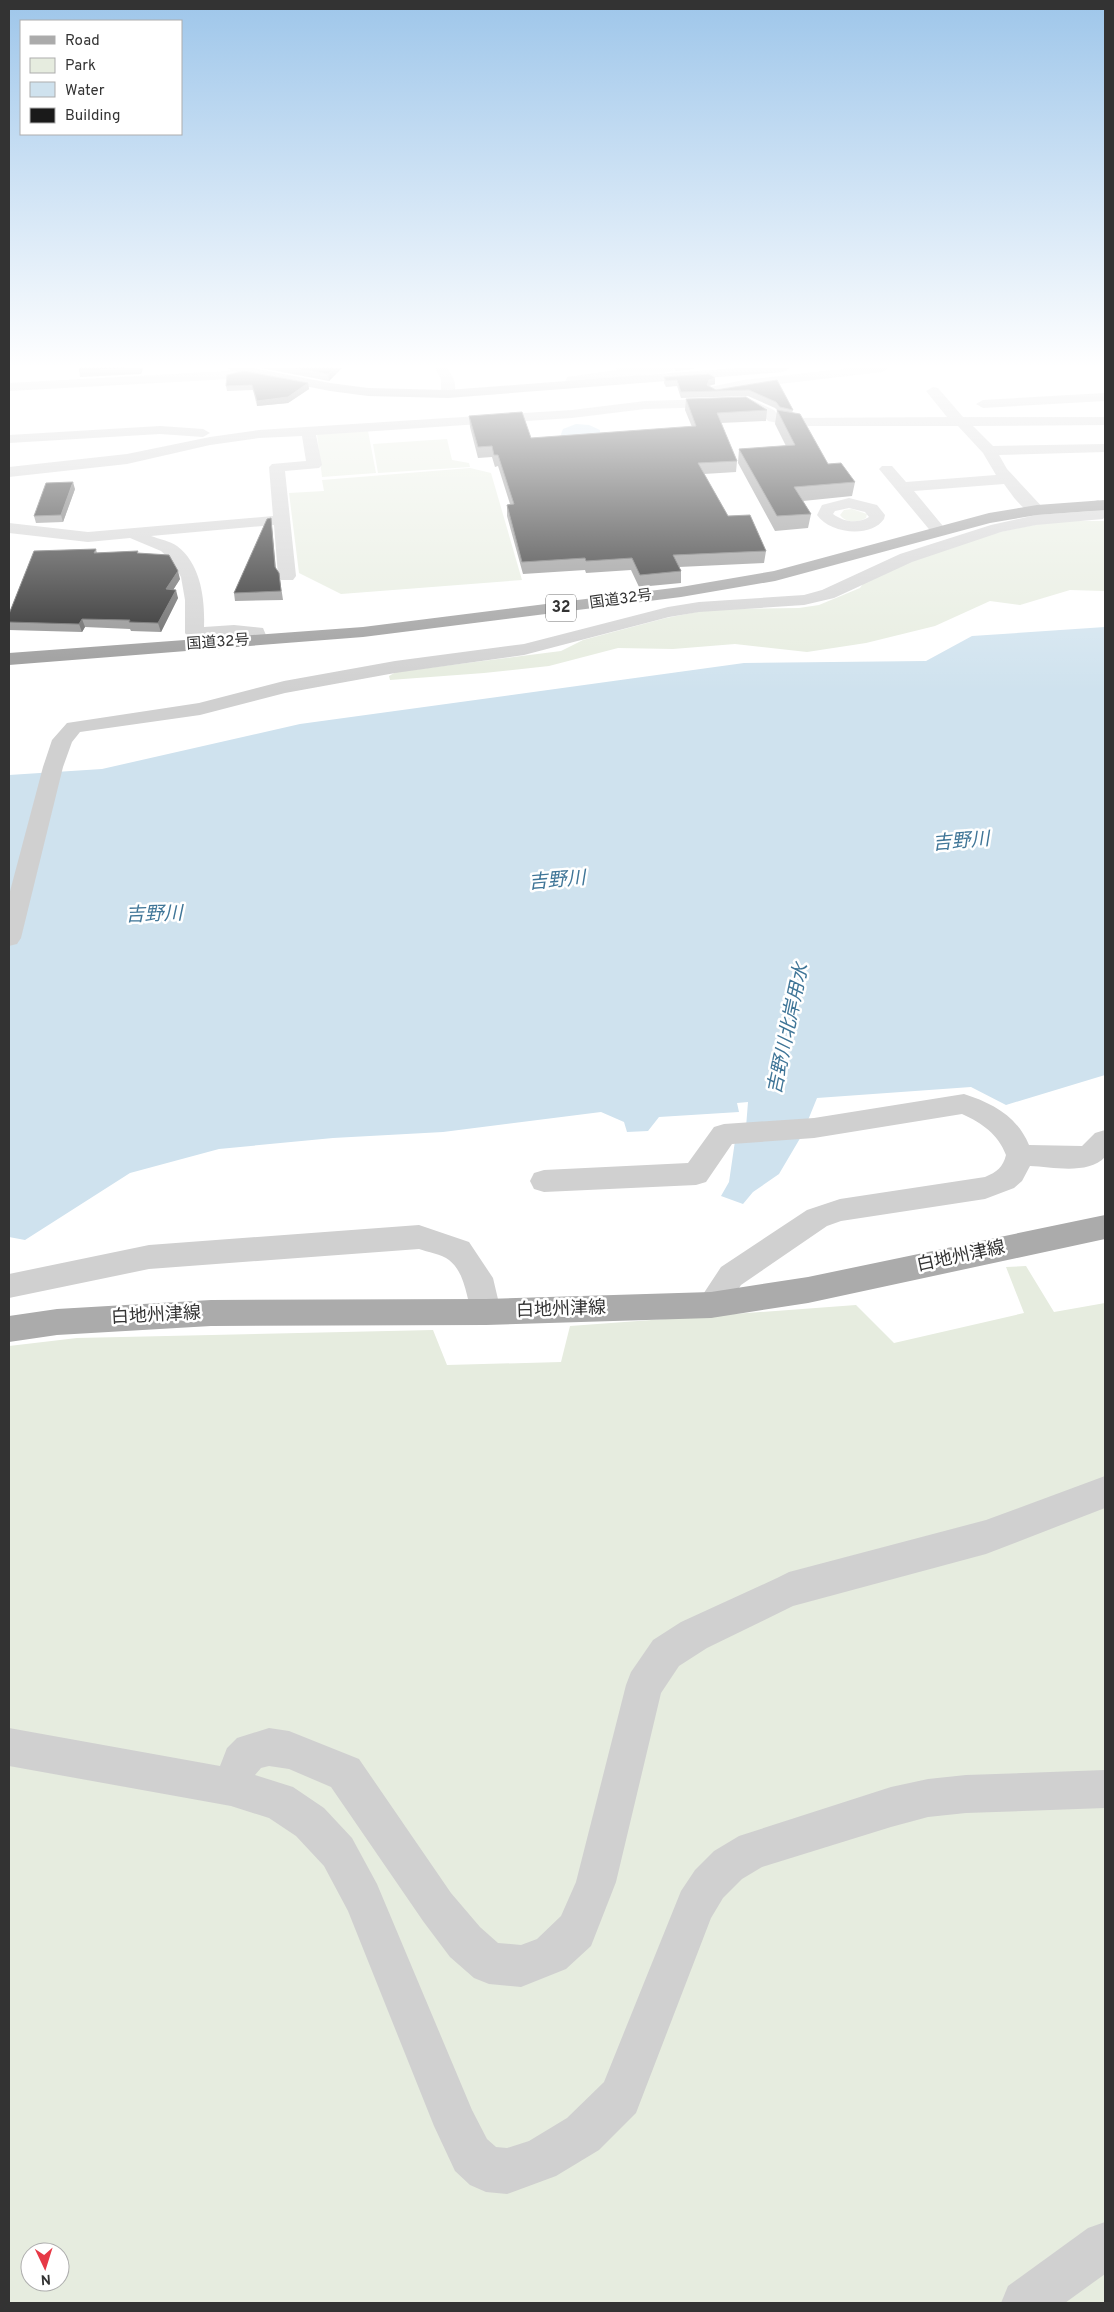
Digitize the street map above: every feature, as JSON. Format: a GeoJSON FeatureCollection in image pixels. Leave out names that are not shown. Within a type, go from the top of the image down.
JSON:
{"type":"FeatureCollection","features":[{"type":"Feature","properties":{"kind":"highway","name":"国道32号"},"geometry":{"type":"LineString","coordinates":[[9,659],[363,632],[681,592],[775,576],[989,518],[1037,510],[1102,505]]}},
{"type":"Feature","properties":{"kind":"main road","name":"白地州津線"},"geometry":{"type":"LineString","coordinates":[[9,1329],[58,1322],[210,1313],[486,1312],[711,1305],[808,1290],[1105,1227]]}},
{"type":"Feature","properties":{"kind":"street"},"geometry":{"type":"LineString","coordinates":[[278,476],[286,576]]}},
{"type":"Feature","properties":{"kind":"street"},"geometry":{"type":"LineString","coordinates":[[893,476],[939,531]]}},
{"type":"Feature","properties":{"kind":"street"},"geometry":{"type":"LineString","coordinates":[[1006,476],[1026,501],[1037,510]]}},
{"type":"Feature","properties":{"kind":"street"},"geometry":{"type":"LineString","coordinates":[[848,503],[906,491],[1008,479]]}},
{"type":"Feature","properties":{"kind":"street"},"geometry":{"type":"LineString","coordinates":[[9,938],[53,767],[62,740],[68,732],[81,726],[200,709],[294,686],[452,658],[524,649],[668,612],[699,607],[804,600],[828,594],[906,558],[997,528],[1036,520],[1097,516],[1102,505]]}},
{"type":"Feature","properties":{"kind":"street"},"geometry":{"type":"LineString","coordinates":[[9,528],[88,537],[280,520]]}},
{"type":"Feature","properties":{"kind":"street"},"geometry":{"type":"LineString","coordinates":[[135,534],[137,537],[152,541],[172,551],[185,567],[196,615],[194,633],[234,630],[257,632],[259,640]]}},
{"type":"Feature","properties":{"kind":"street"},"geometry":{"type":"LineString","coordinates":[[544,1181],[696,1174],[724,1134],[814,1128],[964,1104],[991,1116],[1012,1136],[1020,1155],[1011,1177],[1001,1183],[985,1188],[840,1210],[817,1218],[731,1276],[711,1305]]}},
{"type":"Feature","properties":{"kind":"street"},"geometry":{"type":"LineString","coordinates":[[1020,1155],[1084,1157],[1091,1154],[1105,1140]]}},
{"type":"Feature","properties":{"kind":"street"},"geometry":{"type":"LineString","coordinates":[[9,1286],[148,1257],[419,1237],[459,1251],[478,1278],[486,1312]]}},
{"type":"Feature","properties":{"kind":"street"},"geometry":{"type":"LineString","coordinates":[[231,1787],[241,1762],[250,1751],[269,1747],[289,1750],[345,1773],[437,1907],[465,1942],[490,1963],[521,1966],[551,1954],[576,1931],[596,1882],[644,1685],[666,1652],[694,1635],[789,1590],[986,1537],[1105,1492]]}},
{"type":"Feature","properties":{"kind":"street"},"geometry":{"type":"LineString","coordinates":[[9,1747],[231,1787],[279,1801],[310,1822],[338,1852],[363,1898],[456,2126],[471,2155],[486,2168],[507,2171],[540,2160],[583,2134],[620,2097],[695,1905],[709,1884],[728,1865],[752,1850],[891,1807],[928,1798],[966,1794],[1105,1789]]}},
{"type":"Feature","properties":{"kind":"street"},"geometry":{"type":"LineString","coordinates":[[1025,2303],[1105,2245]]}},
{"type":"Feature","properties":{"kind":"green space"},"geometry":{"type":"Polygon","coordinates":[[[373,476],[492,476],[522,580],[341,594],[299,573],[289,493],[324,491],[322,480],[373,476]]]}},
{"type":"Feature","properties":{"kind":"green space"},"geometry":{"type":"Polygon","coordinates":[[[852,509],[867,514],[866,518],[852,521],[842,518],[840,515],[844,510],[852,509]]]}},
{"type":"Feature","properties":{"kind":"green space"},"geometry":{"type":"Polygon","coordinates":[[[1064,521],[1105,521],[1105,591],[1070,590],[1020,605],[990,601],[935,626],[866,643],[807,652],[735,644],[673,649],[618,648],[549,666],[390,680],[389,676],[396,672],[561,651],[583,640],[666,618],[712,609],[799,608],[819,605],[860,588],[864,582],[888,571],[937,551],[1012,529],[1064,521]]]}},
{"type":"Feature","properties":{"kind":"green space"},"geometry":{"type":"Polygon","coordinates":[[[1026,1266],[1054,1312],[1105,1303],[1105,2303],[9,2303],[9,1346],[77,1338],[433,1330],[447,1365],[561,1362],[570,1326],[856,1305],[894,1343],[1024,1313],[1006,1267],[1026,1266]]]}},
{"type":"Feature","properties":{"kind":"water"},"geometry":{"type":"Polygon","coordinates":[[[1105,627],[1105,1075],[1006,1105],[971,1087],[817,1098],[802,1135],[779,1174],[753,1192],[743,1204],[721,1196],[729,1182],[735,1141],[745,1140],[748,1102],[737,1103],[739,1112],[659,1117],[648,1131],[627,1132],[624,1122],[601,1112],[443,1132],[333,1138],[219,1149],[130,1173],[25,1240],[9,1237],[9,775],[102,769],[300,724],[744,663],[926,661],[972,636],[1105,627]]]}},
{"type":"Feature","properties":{"kind":"building"},"geometry":{"type":"Polygon","coordinates":[[[505,476],[705,476],[728,516],[750,515],[766,551],[673,555],[681,571],[640,575],[632,558],[586,561],[585,558],[522,562],[507,505],[514,504],[505,476]]]}},
{"type":"Feature","properties":{"kind":"building"},"geometry":{"type":"Polygon","coordinates":[[[754,476],[851,476],[855,482],[794,487],[811,514],[777,516],[754,476]]]}},
{"type":"Feature","properties":{"kind":"building"},"geometry":{"type":"Polygon","coordinates":[[[73,482],[61,515],[34,516],[46,483],[73,482]]]}},
{"type":"Feature","properties":{"kind":"building"},"geometry":{"type":"Polygon","coordinates":[[[271,518],[275,567],[279,573],[281,591],[234,593],[267,519],[271,518]]]}},
{"type":"Feature","properties":{"kind":"building"},"geometry":{"type":"Polygon","coordinates":[[[96,549],[94,553],[138,551],[137,553],[169,555],[178,571],[166,589],[176,590],[158,623],[129,622],[130,620],[82,619],[79,624],[9,622],[9,614],[34,551],[96,549]]]}},
{"type":"Feature","properties":{"kind":"water label","name":"吉野川"},"geometry":{"type":"Point","coordinates":[961,842]}},
{"type":"Feature","properties":{"kind":"water label","name":"吉野川"},"geometry":{"type":"Point","coordinates":[557,881]}},
{"type":"Feature","properties":{"kind":"water label","name":"吉野川"},"geometry":{"type":"Point","coordinates":[154,915]}},
{"type":"Feature","properties":{"kind":"water label","name":"吉野川北岸用水"},"geometry":{"type":"Point","coordinates":[789,1029]}}]}
